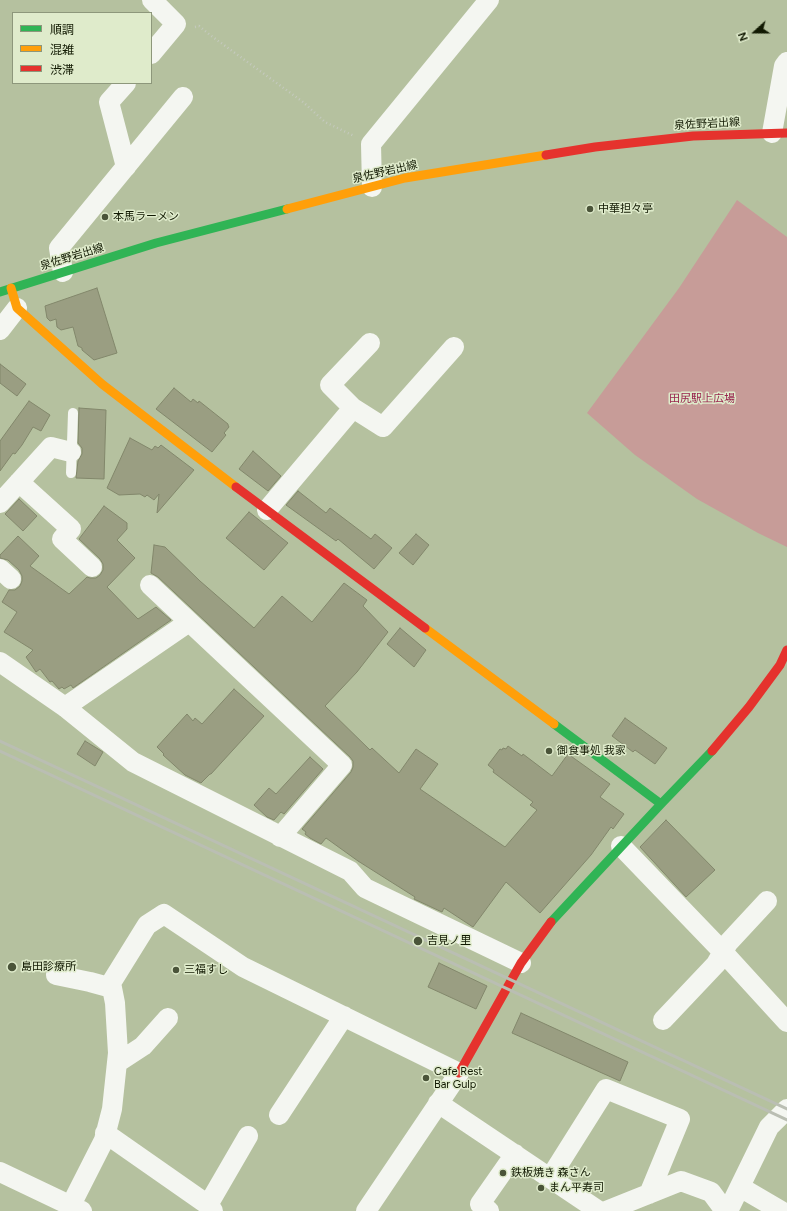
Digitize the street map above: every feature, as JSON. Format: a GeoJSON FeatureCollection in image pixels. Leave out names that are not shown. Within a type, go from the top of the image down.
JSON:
{"type":"FeatureCollection","features":[{"type":"Feature","properties":{"kind":"street"},"geometry":{"type":"LineString","coordinates":[[152,0],[176,24],[152,53]]}},
{"type":"Feature","properties":{"kind":"street"},"geometry":{"type":"LineString","coordinates":[[372,187],[371,144],[489,0]]}},
{"type":"Feature","properties":{"kind":"street"},"geometry":{"type":"LineString","coordinates":[[779,133],[784,66],[787,62]]}},
{"type":"Feature","properties":{"kind":"street"},"geometry":{"type":"LineString","coordinates":[[125,84],[109,102],[126,167]]}},
{"type":"Feature","properties":{"kind":"street"},"geometry":{"type":"LineString","coordinates":[[63,272],[59,248],[183,97]]}},
{"type":"Feature","properties":{"kind":"street","name":"泉佐野岩出線"},"geometry":{"type":"LineString","coordinates":[[0,292],[156,243],[405,178],[595,147],[693,136],[779,133]]}},
{"type":"Feature","properties":{"kind":"street"},"geometry":{"type":"LineString","coordinates":[[11,288],[17,308],[102,384],[267,510],[661,804]]}},
{"type":"Feature","properties":{"kind":"street"},"geometry":{"type":"LineString","coordinates":[[0,330],[17,308]]}},
{"type":"Feature","properties":{"kind":"street"},"geometry":{"type":"LineString","coordinates":[[370,343],[330,385],[353,408],[383,427],[454,347]]}},
{"type":"Feature","properties":{"kind":"street"},"geometry":{"type":"LineString","coordinates":[[267,510],[353,408]]}},
{"type":"Feature","properties":{"kind":"street"},"geometry":{"type":"LineString","coordinates":[[0,503],[51,447],[71,452]]}},
{"type":"Feature","properties":{"kind":"street"},"geometry":{"type":"LineString","coordinates":[[19,482],[70,528],[62,539],[92,567]]}},
{"type":"Feature","properties":{"kind":"street"},"geometry":{"type":"LineString","coordinates":[[150,585],[342,765],[280,837]]}},
{"type":"Feature","properties":{"kind":"street"},"geometry":{"type":"LineString","coordinates":[[65,707],[189,622]]}},
{"type":"Feature","properties":{"kind":"street"},"geometry":{"type":"LineString","coordinates":[[366,1211],[459,1073],[521,963],[547,927],[621,846],[708,756],[780,665],[787,650]]}},
{"type":"Feature","properties":{"kind":"street"},"geometry":{"type":"LineString","coordinates":[[0,662],[65,707],[133,762],[350,871],[365,888],[521,963]]}},
{"type":"Feature","properties":{"kind":"street"},"geometry":{"type":"LineString","coordinates":[[621,846],[723,952],[787,1022]]}},
{"type":"Feature","properties":{"kind":"street"},"geometry":{"type":"LineString","coordinates":[[663,1020],[716,964],[728,943],[767,901]]}},
{"type":"Feature","properties":{"kind":"street"},"geometry":{"type":"LineString","coordinates":[[0,1172],[76,1208],[104,1140],[112,1109],[118,1053],[111,983],[147,925],[164,914],[243,967],[459,1073]]}},
{"type":"Feature","properties":{"kind":"street"},"geometry":{"type":"LineString","coordinates":[[56,975],[112,988]]}},
{"type":"Feature","properties":{"kind":"street"},"geometry":{"type":"LineString","coordinates":[[280,1114],[344,1016]]}},
{"type":"Feature","properties":{"kind":"street"},"geometry":{"type":"LineString","coordinates":[[117,1063],[143,1046],[168,1018]]}},
{"type":"Feature","properties":{"kind":"street"},"geometry":{"type":"LineString","coordinates":[[550,1178],[606,1089],[680,1119],[649,1194]]}},
{"type":"Feature","properties":{"kind":"street"},"geometry":{"type":"LineString","coordinates":[[438,1103],[599,1211]]}},
{"type":"Feature","properties":{"kind":"street"},"geometry":{"type":"LineString","coordinates":[[728,1211],[769,1128],[787,1109]]}},
{"type":"Feature","properties":{"kind":"street"},"geometry":{"type":"LineString","coordinates":[[105,1133],[211,1208],[248,1136]]}},
{"type":"Feature","properties":{"kind":"street"},"geometry":{"type":"LineString","coordinates":[[489,1211],[480,1204],[514,1154]]}},
{"type":"Feature","properties":{"kind":"street"},"geometry":{"type":"LineString","coordinates":[[606,1211],[682,1181],[711,1192],[725,1211]]}},
{"type":"Feature","properties":{"kind":"street"},"geometry":{"type":"LineString","coordinates":[[740,1187],[781,1211]]}},
{"type":"Feature","properties":{"kind":"lane"},"geometry":{"type":"LineString","coordinates":[[70,473],[73,413]]}},
{"type":"Feature","properties":{"kind":"path"},"geometry":{"type":"LineString","coordinates":[[176,24],[186,30],[199,26],[210,36],[303,102],[325,122],[371,144]]}},
{"type":"Feature","properties":{"kind":"green space","name":"田尻駅上広場"},"geometry":{"type":"Polygon","coordinates":[[[737,200],[787,237],[787,547],[758,533],[697,499],[635,455],[587,413],[679,288],[737,200]]]}},
{"type":"Feature","properties":{"kind":"building"},"geometry":{"type":"Polygon","coordinates":[[[97,288],[117,353],[94,360],[78,346],[73,327],[61,330],[57,327],[56,319],[50,321],[47,318],[45,306],[97,288]]]}},
{"type":"Feature","properties":{"kind":"building"},"geometry":{"type":"Polygon","coordinates":[[[0,364],[26,384],[17,396],[0,383],[0,364]]]}},
{"type":"Feature","properties":{"kind":"building"},"geometry":{"type":"Polygon","coordinates":[[[174,388],[191,402],[193,399],[198,403],[199,401],[228,424],[229,427],[224,433],[226,435],[212,452],[156,409],[174,388]]]}},
{"type":"Feature","properties":{"kind":"building"},"geometry":{"type":"Polygon","coordinates":[[[29,401],[50,415],[41,431],[33,427],[22,445],[15,454],[13,453],[0,471],[0,441],[29,401]]]}},
{"type":"Feature","properties":{"kind":"building"},"geometry":{"type":"Polygon","coordinates":[[[79,408],[106,410],[104,479],[76,478],[78,461],[82,454],[82,448],[78,443],[79,408]]]}},
{"type":"Feature","properties":{"kind":"building"},"geometry":{"type":"Polygon","coordinates":[[[130,438],[152,450],[155,446],[158,448],[161,445],[194,470],[157,513],[159,494],[154,500],[147,495],[145,497],[140,494],[119,495],[107,488],[130,438]]]}},
{"type":"Feature","properties":{"kind":"building"},"geometry":{"type":"Polygon","coordinates":[[[253,451],[281,476],[268,491],[239,469],[253,451]]]}},
{"type":"Feature","properties":{"kind":"building"},"geometry":{"type":"Polygon","coordinates":[[[298,491],[326,513],[330,508],[371,539],[375,534],[392,548],[374,569],[338,539],[336,541],[286,505],[298,491]]]}},
{"type":"Feature","properties":{"kind":"building"},"geometry":{"type":"Polygon","coordinates":[[[19,499],[37,516],[23,531],[5,514],[19,499]]]}},
{"type":"Feature","properties":{"kind":"building"},"geometry":{"type":"Polygon","coordinates":[[[104,506],[127,523],[127,529],[117,540],[135,558],[107,587],[138,619],[156,607],[171,620],[73,688],[71,685],[64,689],[62,687],[59,689],[52,681],[50,682],[40,669],[36,672],[26,657],[33,650],[4,632],[17,612],[2,602],[9,590],[15,590],[20,586],[22,576],[19,570],[8,560],[0,558],[0,555],[18,536],[39,556],[30,566],[69,594],[87,577],[96,578],[103,570],[103,564],[100,559],[79,539],[104,506]]]}},
{"type":"Feature","properties":{"kind":"building"},"geometry":{"type":"Polygon","coordinates":[[[249,512],[288,543],[264,570],[226,538],[249,512]]]}},
{"type":"Feature","properties":{"kind":"building"},"geometry":{"type":"Polygon","coordinates":[[[416,534],[429,545],[413,565],[399,553],[416,534]]]}},
{"type":"Feature","properties":{"kind":"building"},"geometry":{"type":"Polygon","coordinates":[[[154,545],[165,547],[200,581],[254,628],[282,596],[312,622],[344,583],[367,600],[363,606],[388,632],[357,672],[325,706],[370,750],[372,748],[399,773],[416,749],[438,764],[420,789],[505,847],[537,810],[530,805],[533,802],[493,772],[494,770],[488,765],[500,749],[506,749],[508,746],[522,756],[523,754],[552,776],[568,754],[610,784],[600,797],[624,814],[613,829],[611,827],[591,855],[540,913],[506,882],[473,927],[444,908],[442,912],[414,899],[415,897],[358,861],[326,838],[321,844],[305,834],[306,832],[302,829],[351,772],[353,761],[158,577],[151,573],[154,545]]]}},
{"type":"Feature","properties":{"kind":"building"},"geometry":{"type":"Polygon","coordinates":[[[400,628],[426,650],[414,667],[387,644],[400,628]]]}},
{"type":"Feature","properties":{"kind":"building"},"geometry":{"type":"Polygon","coordinates":[[[234,689],[264,716],[201,783],[185,775],[163,755],[164,754],[157,747],[187,714],[193,721],[195,718],[202,724],[234,689]]]}},
{"type":"Feature","properties":{"kind":"building"},"geometry":{"type":"Polygon","coordinates":[[[625,718],[667,748],[655,764],[635,750],[633,752],[612,736],[625,718]]]}},
{"type":"Feature","properties":{"kind":"building"},"geometry":{"type":"Polygon","coordinates":[[[85,741],[103,752],[95,766],[77,754],[85,741]]]}},
{"type":"Feature","properties":{"kind":"building"},"geometry":{"type":"Polygon","coordinates":[[[310,757],[323,769],[284,814],[281,812],[274,820],[267,817],[254,805],[269,788],[276,794],[310,757]]]}},
{"type":"Feature","properties":{"kind":"building"},"geometry":{"type":"Polygon","coordinates":[[[666,820],[715,870],[686,897],[640,847],[666,820]]]}},
{"type":"Feature","properties":{"kind":"building"},"geometry":{"type":"Polygon","coordinates":[[[439,963],[487,986],[476,1009],[428,987],[439,963]]]}},
{"type":"Feature","properties":{"kind":"building"},"geometry":{"type":"Polygon","coordinates":[[[521,1013],[628,1062],[620,1081],[512,1033],[521,1013]]]}},
{"type":"Feature","properties":{"kind":"railway"},"geometry":{"type":"LineString","coordinates":[[0,741],[787,1109]]}},
{"type":"Feature","properties":{"kind":"railway"},"geometry":{"type":"LineString","coordinates":[[0,751],[787,1120]]}},
{"type":"Feature","properties":{"kind":"traffic: fast"},"geometry":{"type":"LineString","coordinates":[[0,292],[156,243],[287,209]]}},
{"type":"Feature","properties":{"kind":"traffic: fast"},"geometry":{"type":"LineString","coordinates":[[554,724],[661,804]]}},
{"type":"Feature","properties":{"kind":"traffic: fast"},"geometry":{"type":"LineString","coordinates":[[551,922],[712,751]]}},
{"type":"Feature","properties":{"kind":"traffic: slow"},"geometry":{"type":"LineString","coordinates":[[287,209],[405,178],[546,155]]}},
{"type":"Feature","properties":{"kind":"traffic: slow"},"geometry":{"type":"LineString","coordinates":[[11,288],[17,308],[102,384],[236,487]]}},
{"type":"Feature","properties":{"kind":"traffic: slow"},"geometry":{"type":"LineString","coordinates":[[425,628],[554,724]]}},
{"type":"Feature","properties":{"kind":"traffic: jam"},"geometry":{"type":"LineString","coordinates":[[546,155],[595,147],[693,136],[787,133]]}},
{"type":"Feature","properties":{"kind":"traffic: jam"},"geometry":{"type":"LineString","coordinates":[[236,487],[425,628]]}},
{"type":"Feature","properties":{"kind":"traffic: jam"},"geometry":{"type":"LineString","coordinates":[[712,751],[749,707],[780,665],[787,650]]}},
{"type":"Feature","properties":{"kind":"traffic: jam"},"geometry":{"type":"LineString","coordinates":[[459,1073],[521,963],[551,922]]}},
{"type":"Feature","properties":{"kind":"place","name":"中華担々亭"},"geometry":{"type":"Point","coordinates":[590,209]}},
{"type":"Feature","properties":{"kind":"place","name":"本馬ラーメン"},"geometry":{"type":"Point","coordinates":[105,217]}},
{"type":"Feature","properties":{"kind":"place","name":"御食事処 我家"},"geometry":{"type":"Point","coordinates":[549,751]}},
{"type":"Feature","properties":{"kind":"place","name":"吉見ノ里"},"geometry":{"type":"Point","coordinates":[418,941]}},
{"type":"Feature","properties":{"kind":"place","name":"島田診療所"},"geometry":{"type":"Point","coordinates":[12,967]}},
{"type":"Feature","properties":{"kind":"place","name":"三福すし"},"geometry":{"type":"Point","coordinates":[176,970]}},
{"type":"Feature","properties":{"kind":"place","name":"Cafe Rest Bar Gulp"},"geometry":{"type":"Point","coordinates":[426,1078]}},
{"type":"Feature","properties":{"kind":"place","name":"鉄板焼き 森さん"},"geometry":{"type":"Point","coordinates":[503,1173]}},
{"type":"Feature","properties":{"kind":"place","name":"まん平寿司"},"geometry":{"type":"Point","coordinates":[541,1188]}}]}
